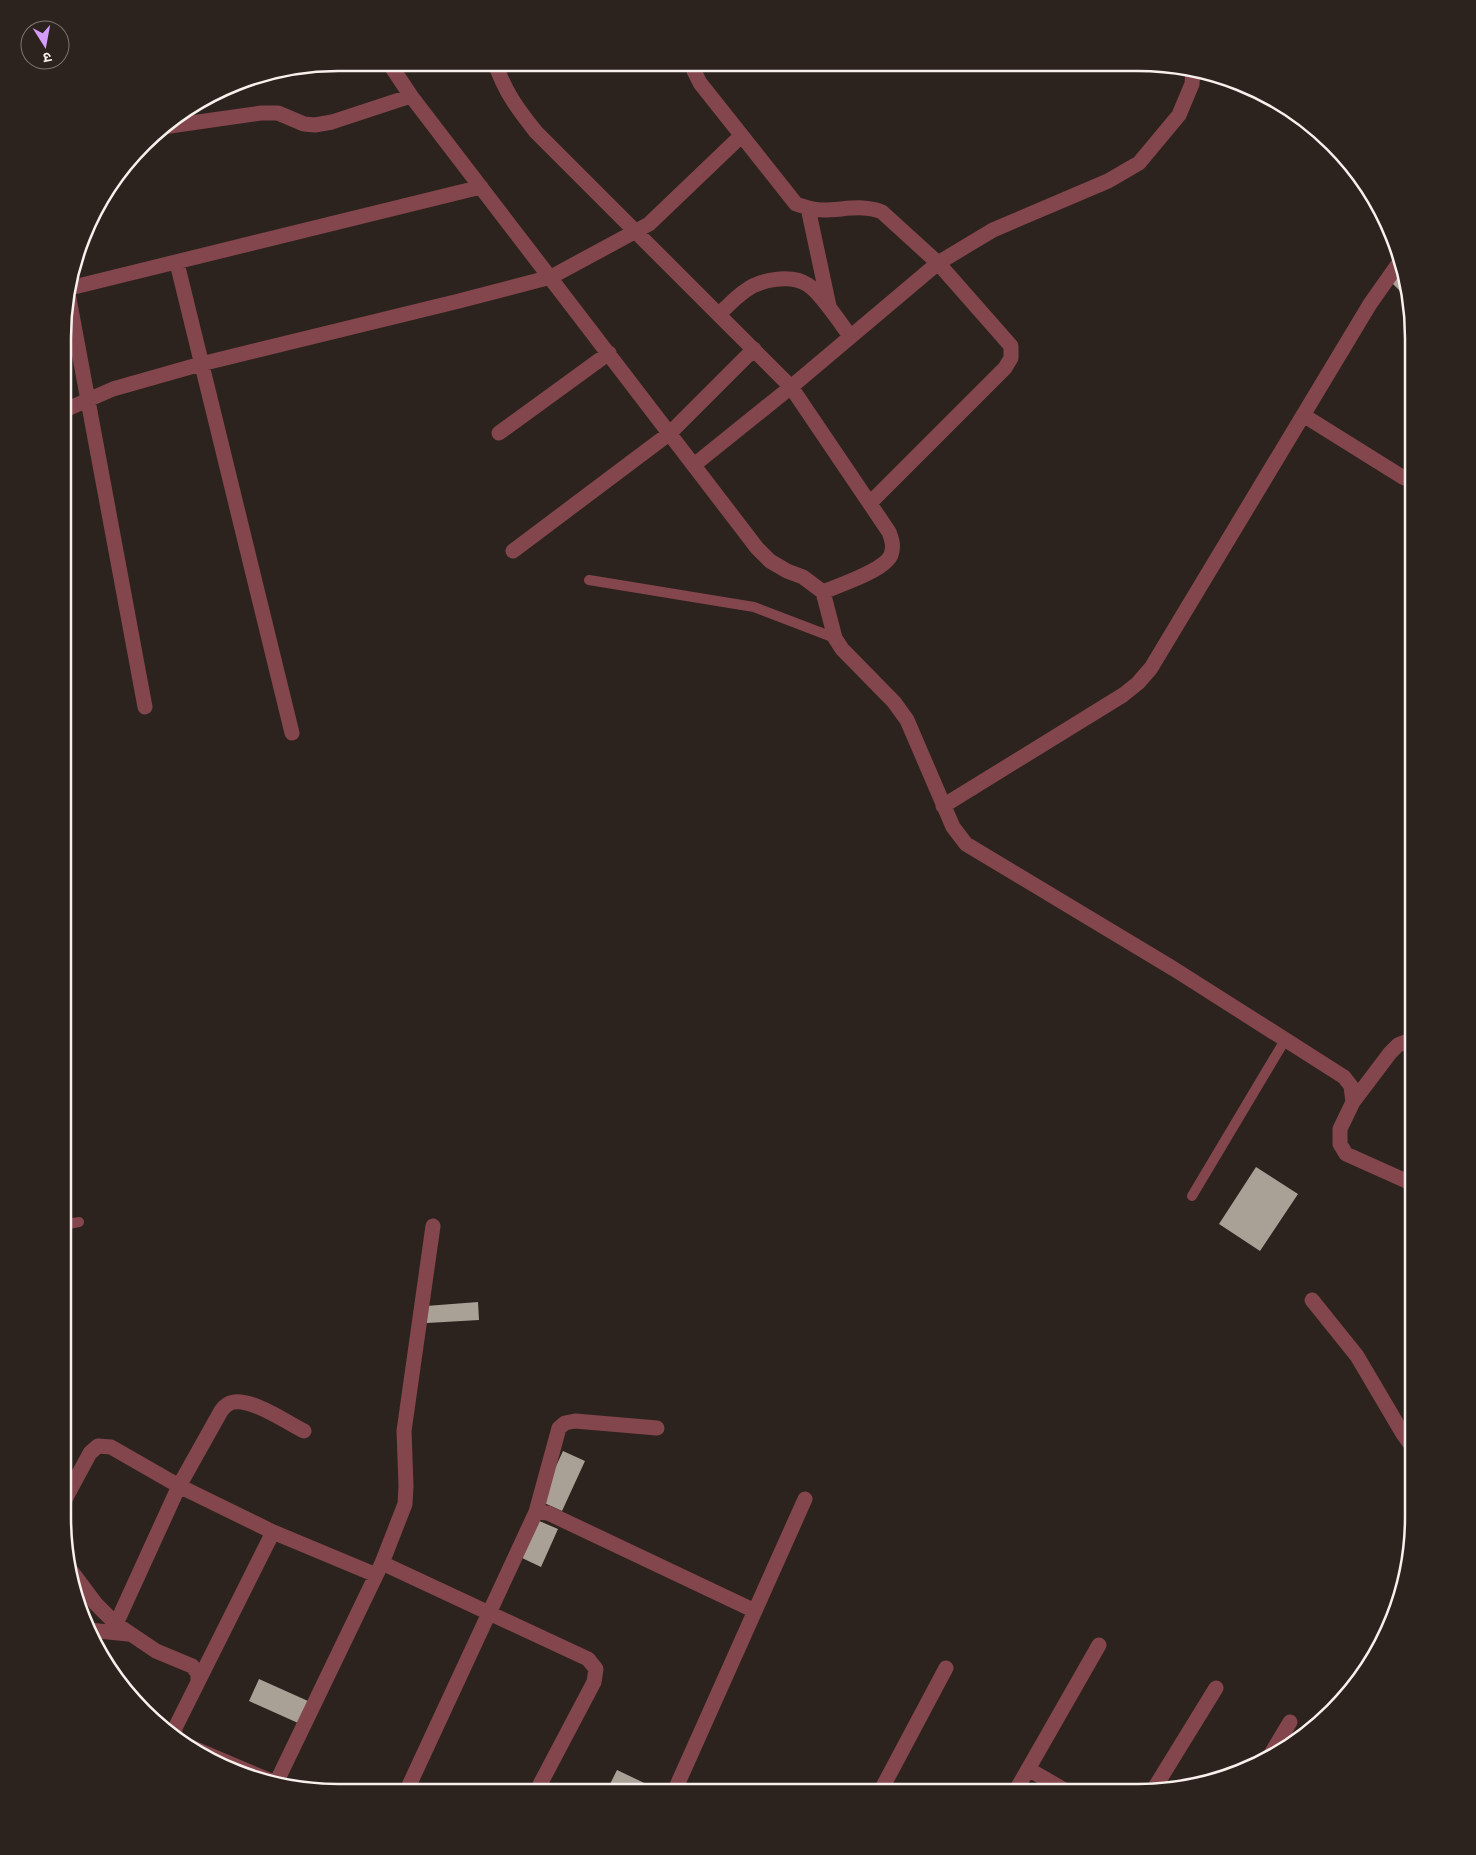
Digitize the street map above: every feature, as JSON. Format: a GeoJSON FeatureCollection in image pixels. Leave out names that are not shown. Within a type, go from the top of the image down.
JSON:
{"type":"FeatureCollection","features":[{"type":"Feature","properties":{"kind":"street"},"geometry":{"type":"LineString","coordinates":[[395,71],[411,96],[551,276],[757,548],[770,561],[787,571],[803,576],[824,597],[833,630],[842,649],[894,702],[906,720],[953,827],[966,844],[1174,969],[1344,1077],[1352,1086],[1353,1102]]}},
{"type":"Feature","properties":{"kind":"street"},"geometry":{"type":"LineString","coordinates":[[498,71],[503,85],[518,110],[536,132],[791,387],[889,532],[893,545],[890,557],[872,571],[824,597]]}},
{"type":"Feature","properties":{"kind":"street"},"geometry":{"type":"LineString","coordinates":[[694,71],[700,83],[796,204],[821,210],[873,208],[882,212],[938,263],[1011,346],[1012,358],[1005,368],[870,503]]}},
{"type":"Feature","properties":{"kind":"street"},"geometry":{"type":"LineString","coordinates":[[694,464],[791,387],[938,263],[993,230],[1108,181],[1139,164],[1179,115],[1192,84],[1193,77]]}},
{"type":"Feature","properties":{"kind":"street"},"geometry":{"type":"LineString","coordinates":[[178,125],[261,113],[278,113],[304,124],[315,125],[332,122],[411,96]]}},
{"type":"Feature","properties":{"kind":"street"},"geometry":{"type":"LineString","coordinates":[[71,407],[113,389],[201,364],[459,301],[551,276],[649,224],[741,136]]}},
{"type":"Feature","properties":{"kind":"street"},"geometry":{"type":"LineString","coordinates":[[76,287],[481,187]]}},
{"type":"Feature","properties":{"kind":"street"},"geometry":{"type":"LineString","coordinates":[[808,208],[829,310]]}},
{"type":"Feature","properties":{"kind":"street"},"geometry":{"type":"LineString","coordinates":[[177,263],[292,733]]}},
{"type":"Feature","properties":{"kind":"street"},"geometry":{"type":"LineString","coordinates":[[943,806],[1123,696],[1151,668],[1370,304],[1396,268]]}},
{"type":"Feature","properties":{"kind":"street"},"geometry":{"type":"LineString","coordinates":[[719,314],[747,289],[763,282],[782,279],[796,280],[808,285],[850,336]]}},
{"type":"Feature","properties":{"kind":"street"},"geometry":{"type":"LineString","coordinates":[[72,317],[145,707]]}},
{"type":"Feature","properties":{"kind":"street"},"geometry":{"type":"LineString","coordinates":[[513,551],[670,433],[754,349]]}},
{"type":"Feature","properties":{"kind":"street"},"geometry":{"type":"LineString","coordinates":[[499,433],[609,353]]}},
{"type":"Feature","properties":{"kind":"street"},"geometry":{"type":"LineString","coordinates":[[1303,415],[1404,478]]}},
{"type":"Feature","properties":{"kind":"street"},"geometry":{"type":"LineString","coordinates":[[1405,1042],[1398,1045],[1390,1053],[1353,1102],[1340,1128],[1340,1144],[1346,1154],[1405,1180]]}},
{"type":"Feature","properties":{"kind":"street"},"geometry":{"type":"LineString","coordinates":[[280,1777],[379,1569],[405,1504],[404,1431],[433,1226]]}},
{"type":"Feature","properties":{"kind":"street"},"geometry":{"type":"LineString","coordinates":[[1312,1300],[1357,1356],[1405,1437]]}},
{"type":"Feature","properties":{"kind":"street"},"geometry":{"type":"LineString","coordinates":[[116,1624],[179,1486],[221,1411],[228,1404],[238,1402],[250,1404],[304,1431]]}},
{"type":"Feature","properties":{"kind":"street"},"geometry":{"type":"LineString","coordinates":[[410,1784],[536,1512],[559,1428],[564,1423],[575,1421],[657,1428]]}},
{"type":"Feature","properties":{"kind":"street"},"geometry":{"type":"LineString","coordinates":[[71,1487],[90,1453],[98,1446],[110,1448],[119,1451],[179,1486],[273,1532],[379,1569],[488,1612],[588,1659],[596,1669],[594,1682],[540,1784]]}},
{"type":"Feature","properties":{"kind":"street"},"geometry":{"type":"LineString","coordinates":[[678,1784],[805,1499]]}},
{"type":"Feature","properties":{"kind":"street"},"geometry":{"type":"LineString","coordinates":[[536,1512],[548,1513],[755,1611]]}},
{"type":"Feature","properties":{"kind":"street"},"geometry":{"type":"LineString","coordinates":[[175,1728],[273,1532]]}},
{"type":"Feature","properties":{"kind":"street"},"geometry":{"type":"LineString","coordinates":[[79,1581],[96,1604],[116,1624],[156,1651],[192,1666],[198,1673],[198,1682]]}},
{"type":"Feature","properties":{"kind":"street"},"geometry":{"type":"LineString","coordinates":[[97,1631],[129,1634]]}},
{"type":"Feature","properties":{"kind":"street"},"geometry":{"type":"LineString","coordinates":[[1020,1784],[1099,1645]]}},
{"type":"Feature","properties":{"kind":"street"},"geometry":{"type":"LineString","coordinates":[[884,1784],[946,1668]]}},
{"type":"Feature","properties":{"kind":"street"},"geometry":{"type":"LineString","coordinates":[[1158,1783],[1216,1688]]}},
{"type":"Feature","properties":{"kind":"street"},"geometry":{"type":"LineString","coordinates":[[1277,1745],[1290,1722]]}},
{"type":"Feature","properties":{"kind":"street"},"geometry":{"type":"LineString","coordinates":[[1028,1769],[1054,1784]]}},
{"type":"Feature","properties":{"kind":"lane"},"geometry":{"type":"LineString","coordinates":[[589,580],[754,607],[833,630]]}},
{"type":"Feature","properties":{"kind":"lane"},"geometry":{"type":"LineString","coordinates":[[1192,1196],[1285,1040]]}},
{"type":"Feature","properties":{"kind":"lane"},"geometry":{"type":"LineString","coordinates":[[71,1224],[79,1222]]}},
{"type":"Feature","properties":{"kind":"building"},"geometry":{"type":"Polygon","coordinates":[[[1397,272],[1401,292],[1388,279],[1397,272]]]}},
{"type":"Feature","properties":{"kind":"building"},"geometry":{"type":"Polygon","coordinates":[[[1256,1167],[1298,1194],[1260,1251],[1219,1224],[1256,1167]]]}},
{"type":"Feature","properties":{"kind":"building"},"geometry":{"type":"Polygon","coordinates":[[[478,1302],[479,1320],[427,1323],[426,1306],[478,1302]]]}},
{"type":"Feature","properties":{"kind":"building"},"geometry":{"type":"Polygon","coordinates":[[[563,1451],[585,1461],[562,1511],[540,1501],[563,1451]]]}},
{"type":"Feature","properties":{"kind":"building"},"geometry":{"type":"Polygon","coordinates":[[[537,1520],[558,1529],[541,1567],[520,1557],[537,1520]]]}},
{"type":"Feature","properties":{"kind":"building"},"geometry":{"type":"Polygon","coordinates":[[[259,1679],[308,1701],[298,1723],[249,1701],[259,1679]]]}},
{"type":"Feature","properties":{"kind":"building"},"geometry":{"type":"Polygon","coordinates":[[[617,1770],[646,1784],[610,1784],[617,1770]]]}}]}
